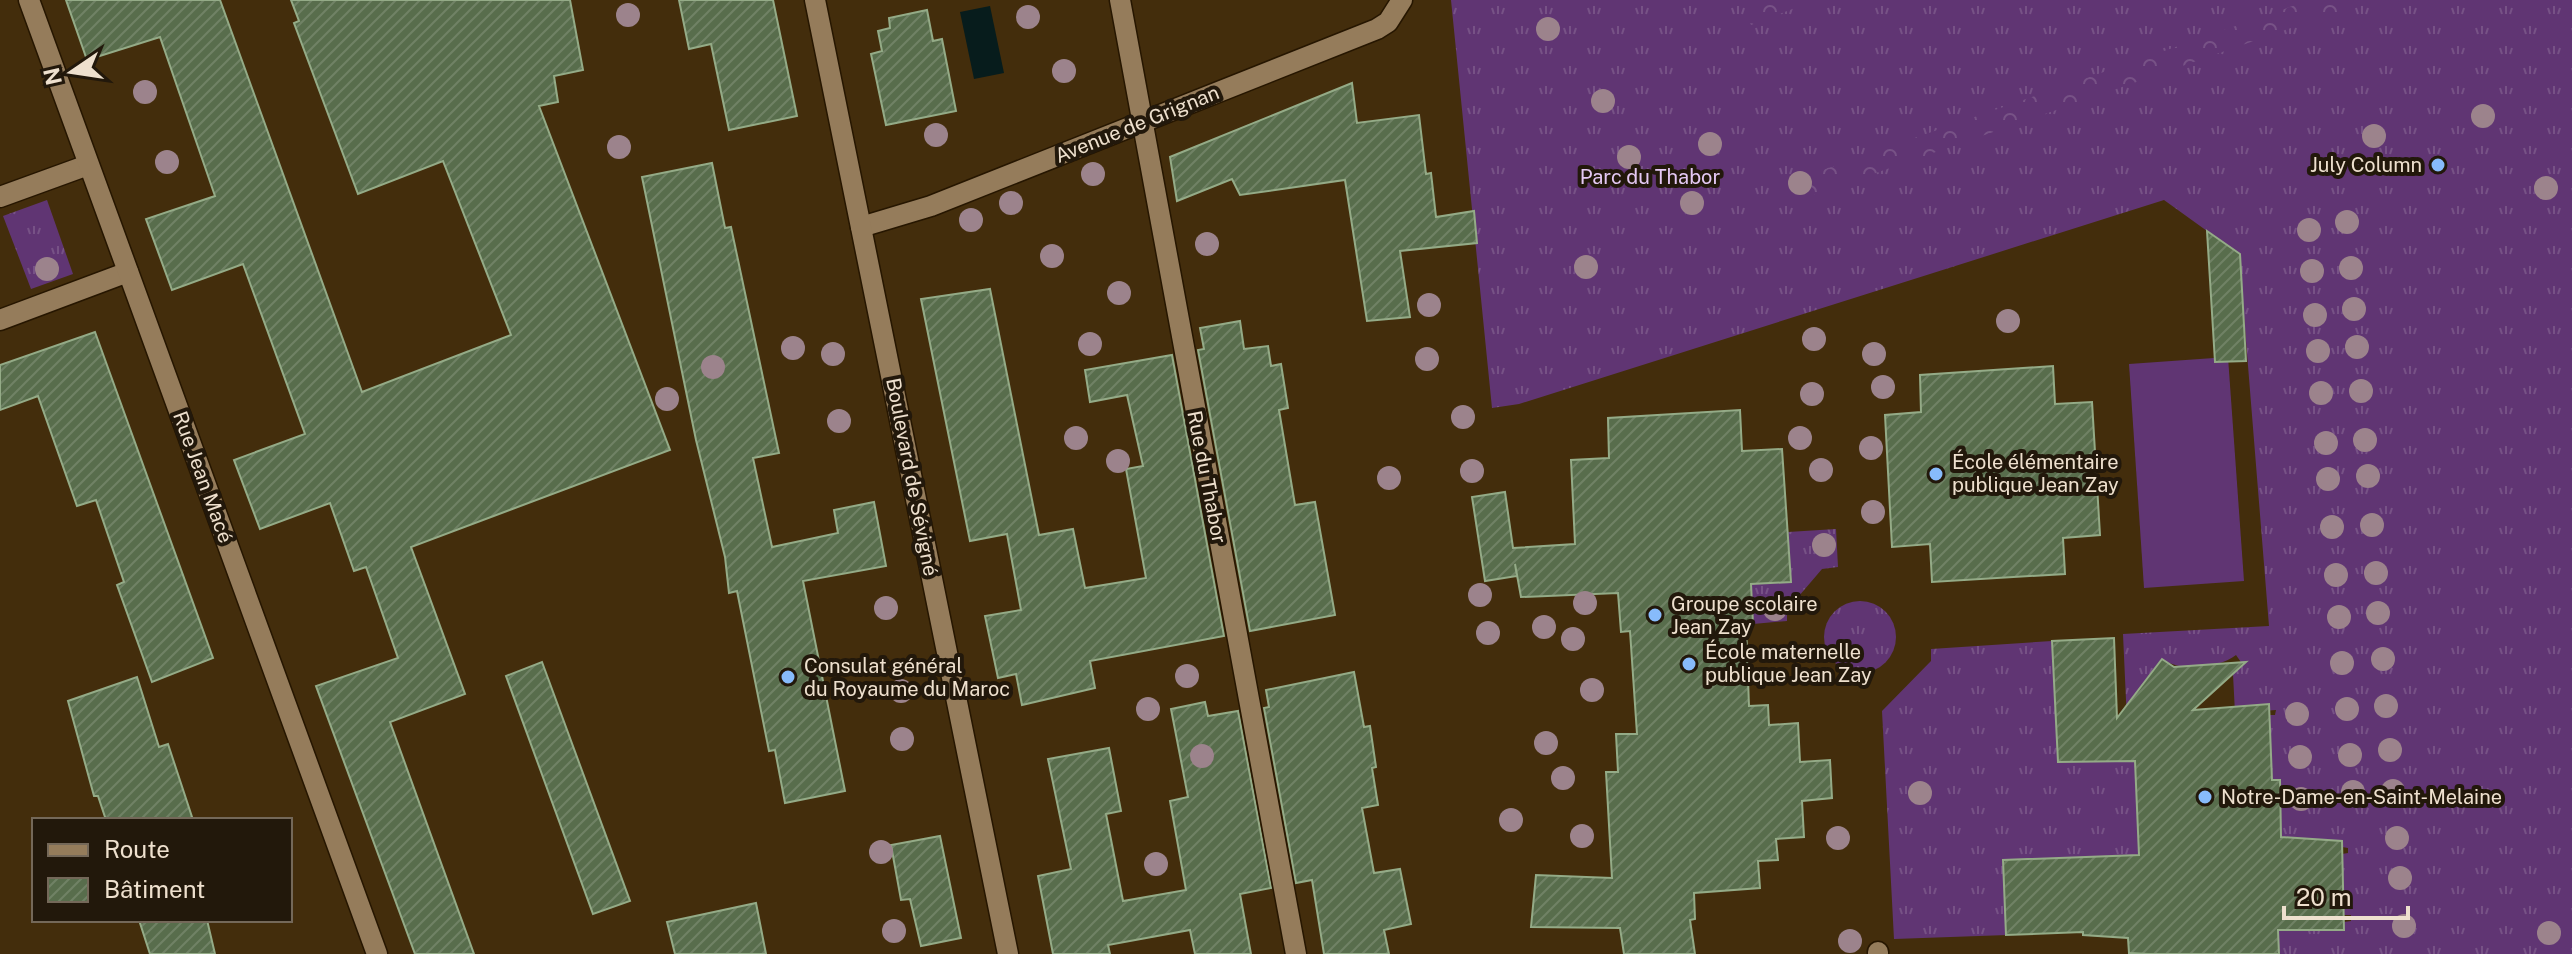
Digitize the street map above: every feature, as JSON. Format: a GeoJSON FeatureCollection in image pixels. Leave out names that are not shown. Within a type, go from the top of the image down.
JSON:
{"type":"FeatureCollection","features":[{"type":"Feature","properties":{"kind":"street","name":"Rue Jean Macé"},"geometry":{"type":"LineString","coordinates":[[29,0],[377,954]]}},
{"type":"Feature","properties":{"kind":"street","name":"Boulevard de Sévigné"},"geometry":{"type":"LineString","coordinates":[[815,0],[1008,954]]}},
{"type":"Feature","properties":{"kind":"street","name":"Rue du Thabor"},"geometry":{"type":"LineString","coordinates":[[1120,0],[1296,954]]}},
{"type":"Feature","properties":{"kind":"street","name":"Avenue de Grignan"},"geometry":{"type":"LineString","coordinates":[[861,227],[931,206],[1377,29],[1388,22],[1401,1]]}},
{"type":"Feature","properties":{"kind":"street"},"geometry":{"type":"LineString","coordinates":[[0,197],[88,165]]}},
{"type":"Feature","properties":{"kind":"street"},"geometry":{"type":"LineString","coordinates":[[0,320],[128,272]]}},
{"type":"Feature","properties":{"kind":"green space","name":"Parc du Thabor"},"geometry":{"type":"Polygon","coordinates":[[[1451,0],[2572,0],[2572,954],[2279,954],[2278,924],[2344,930],[2344,922],[2351,921],[2351,915],[2344,915],[2342,854],[2348,853],[2348,848],[2342,847],[2342,841],[2281,837],[2279,780],[2272,780],[2269,715],[2275,715],[2276,710],[2235,713],[2233,674],[2243,665],[2236,655],[2199,667],[2179,666],[2162,659],[2154,670],[2164,680],[2127,722],[2123,634],[2269,626],[2239,254],[2164,200],[1519,404],[1492,408],[1451,0]]]}},
{"type":"Feature","properties":{"kind":"green space"},"geometry":{"type":"Polygon","coordinates":[[[1742,0],[1816,0],[1751,25],[1742,0]]]}},
{"type":"Feature","properties":{"kind":"green space"},"geometry":{"type":"Polygon","coordinates":[[[2310,0],[2371,0],[1804,198],[1797,179],[2310,0]]]}},
{"type":"Feature","properties":{"kind":"green space"},"geometry":{"type":"Polygon","coordinates":[[[47,200],[73,274],[31,289],[3,216],[47,200]]]}},
{"type":"Feature","properties":{"kind":"green space"},"geometry":{"type":"Polygon","coordinates":[[[2228,357],[2244,581],[2144,588],[2129,364],[2228,357]]]}},
{"type":"Feature","properties":{"kind":"green space"},"geometry":{"type":"Polygon","coordinates":[[[1836,529],[1838,567],[1822,569],[1787,610],[1787,621],[1753,624],[1751,584],[1791,582],[1788,532],[1836,529]]]}},
{"type":"Feature","properties":{"kind":"green space"},"geometry":{"type":"Polygon","coordinates":[[[1867,601],[1886,611],[1894,623],[1894,651],[1886,663],[1874,671],[1853,673],[1834,663],[1826,651],[1824,630],[1834,611],[1846,603],[1867,601]]]}},
{"type":"Feature","properties":{"kind":"green space"},"geometry":{"type":"Polygon","coordinates":[[[2052,641],[2058,762],[2135,756],[2139,855],[2004,860],[2007,935],[1894,939],[1882,711],[1931,661],[1931,649],[2052,641]]]}},
{"type":"Feature","properties":{"kind":"water"},"geometry":{"type":"Polygon","coordinates":[[[990,6],[1004,73],[974,79],[960,12],[990,6]]]}},
{"type":"Feature","properties":{"kind":"building"},"geometry":{"type":"Polygon","coordinates":[[[66,0],[220,0],[362,392],[511,335],[443,161],[358,194],[294,23],[299,21],[291,0],[570,0],[583,70],[554,76],[558,102],[539,106],[670,450],[411,547],[465,694],[390,722],[474,954],[415,954],[316,686],[398,658],[366,567],[354,571],[330,503],[260,529],[234,460],[305,434],[243,264],[172,290],[146,219],[215,196],[160,37],[87,60],[66,0]]]}},
{"type":"Feature","properties":{"kind":"building"},"geometry":{"type":"Polygon","coordinates":[[[679,0],[773,0],[797,116],[729,130],[711,44],[689,49],[679,0]]]}},
{"type":"Feature","properties":{"kind":"building"},"geometry":{"type":"Polygon","coordinates":[[[927,10],[933,41],[942,39],[956,111],[886,125],[871,54],[882,51],[878,31],[890,28],[889,18],[927,10]]]}},
{"type":"Feature","properties":{"kind":"building"},"geometry":{"type":"Polygon","coordinates":[[[1352,83],[1357,123],[1419,115],[1426,174],[1431,173],[1436,217],[1474,211],[1477,243],[1400,251],[1410,317],[1367,321],[1345,180],[1240,195],[1232,179],[1177,201],[1170,157],[1352,83]]]}},
{"type":"Feature","properties":{"kind":"building"},"geometry":{"type":"Polygon","coordinates":[[[712,163],[725,228],[731,227],[779,453],[753,458],[772,547],[838,533],[834,510],[874,502],[886,566],[803,581],[845,791],[785,803],[775,750],[769,751],[737,591],[729,593],[725,557],[696,440],[642,177],[712,163]]]}},
{"type":"Feature","properties":{"kind":"building"},"geometry":{"type":"Polygon","coordinates":[[[2207,231],[2240,254],[2246,361],[2215,362],[2207,231]]]}},
{"type":"Feature","properties":{"kind":"building"},"geometry":{"type":"Polygon","coordinates":[[[990,289],[1039,535],[1073,529],[1085,588],[1146,578],[1126,469],[1143,466],[1127,395],[1090,402],[1085,370],[1172,355],[1224,636],[1090,661],[1095,688],[1022,705],[1016,674],[998,678],[985,616],[1021,610],[1007,534],[970,541],[921,299],[990,289]]]}},
{"type":"Feature","properties":{"kind":"building"},"geometry":{"type":"Polygon","coordinates":[[[1240,321],[1244,349],[1268,346],[1271,366],[1281,364],[1288,408],[1279,410],[1295,505],[1315,502],[1335,615],[1250,631],[1198,350],[1204,349],[1200,328],[1240,321]]]}},
{"type":"Feature","properties":{"kind":"building"},"geometry":{"type":"Polygon","coordinates":[[[95,332],[213,658],[152,682],[117,585],[124,582],[96,500],[77,506],[38,396],[0,410],[0,365],[95,332]]]}},
{"type":"Feature","properties":{"kind":"building","name":"École élémentaire publique Jean Zay"},"geometry":{"type":"Polygon","coordinates":[[[2053,366],[2055,404],[2092,402],[2100,535],[2063,538],[2065,574],[1932,582],[1930,544],[1892,547],[1885,415],[1921,412],[1920,375],[2053,366]]]}},
{"type":"Feature","properties":{"kind":"building","name":"École maternelle publique Jean Zay"},"geometry":{"type":"Polygon","coordinates":[[[1740,410],[1742,451],[1782,449],[1791,582],[1751,584],[1753,624],[1746,624],[1749,706],[1768,705],[1769,725],[1798,723],[1800,762],[1830,760],[1832,798],[1802,801],[1804,837],[1776,839],[1778,860],[1758,861],[1760,888],[1694,893],[1695,919],[1690,920],[1695,954],[1624,954],[1620,928],[1531,927],[1536,875],[1612,878],[1606,772],[1618,772],[1616,734],[1637,734],[1630,631],[1621,632],[1618,593],[1521,597],[1515,564],[1517,576],[1485,581],[1472,497],[1505,492],[1513,548],[1575,544],[1571,460],[1609,458],[1608,418],[1740,410]]]}},
{"type":"Feature","properties":{"kind":"building","name":"Notre-Dame-en-Saint-Melaine"},"geometry":{"type":"Polygon","coordinates":[[[2114,638],[2117,718],[2162,659],[2174,667],[2246,662],[2193,710],[2269,704],[2272,780],[2280,780],[2281,837],[2342,841],[2344,930],[2278,930],[2279,954],[2129,953],[2128,938],[2083,935],[2083,932],[2006,935],[2003,860],[2139,855],[2135,761],[2058,762],[2052,641],[2114,638]]]}},
{"type":"Feature","properties":{"kind":"building"},"geometry":{"type":"Polygon","coordinates":[[[542,662],[630,901],[593,914],[506,676],[542,662]]]}},
{"type":"Feature","properties":{"kind":"building"},"geometry":{"type":"Polygon","coordinates":[[[1354,672],[1364,727],[1370,726],[1376,767],[1372,768],[1378,805],[1362,808],[1374,873],[1400,869],[1411,924],[1384,930],[1389,954],[1324,954],[1312,880],[1296,883],[1264,708],[1269,707],[1266,690],[1354,672]]]}},
{"type":"Feature","properties":{"kind":"building"},"geometry":{"type":"Polygon","coordinates":[[[137,677],[159,747],[168,744],[192,818],[105,818],[98,796],[94,796],[68,701],[137,677]]]}},
{"type":"Feature","properties":{"kind":"building"},"geometry":{"type":"Polygon","coordinates":[[[1205,702],[1208,716],[1238,711],[1271,888],[1240,894],[1251,954],[1195,954],[1190,930],[1108,945],[1110,954],[1053,954],[1038,876],[1071,869],[1048,759],[1109,748],[1121,811],[1106,814],[1123,901],[1186,890],[1170,801],[1188,797],[1171,709],[1205,702]]]}},
{"type":"Feature","properties":{"kind":"building"},"geometry":{"type":"Polygon","coordinates":[[[940,836],[961,938],[921,946],[910,899],[901,900],[891,845],[940,836]]]}},
{"type":"Feature","properties":{"kind":"building"},"geometry":{"type":"Polygon","coordinates":[[[756,903],[766,954],[675,954],[667,922],[756,903]]]}},
{"type":"Feature","properties":{"kind":"building"},"geometry":{"type":"Polygon","coordinates":[[[140,922],[207,922],[215,954],[150,954],[140,922]]]}},
{"type":"Feature","properties":{"kind":"place","name":"July Column"},"geometry":{"type":"Point","coordinates":[2438,165]}},
{"type":"Feature","properties":{"kind":"place","name":"École élémentaire publique Jean Zay"},"geometry":{"type":"Point","coordinates":[1936,474]}},
{"type":"Feature","properties":{"kind":"place","name":"Groupe scolaire Jean Zay"},"geometry":{"type":"Point","coordinates":[1655,615]}},
{"type":"Feature","properties":{"kind":"place","name":"École maternelle publique Jean Zay"},"geometry":{"type":"Point","coordinates":[1689,664]}},
{"type":"Feature","properties":{"kind":"place","name":"Consulat général du Royaume du Maroc"},"geometry":{"type":"Point","coordinates":[788,677]}},
{"type":"Feature","properties":{"kind":"place","name":"Notre-Dame-en-Saint-Melaine"},"geometry":{"type":"Point","coordinates":[2205,797]}}]}
